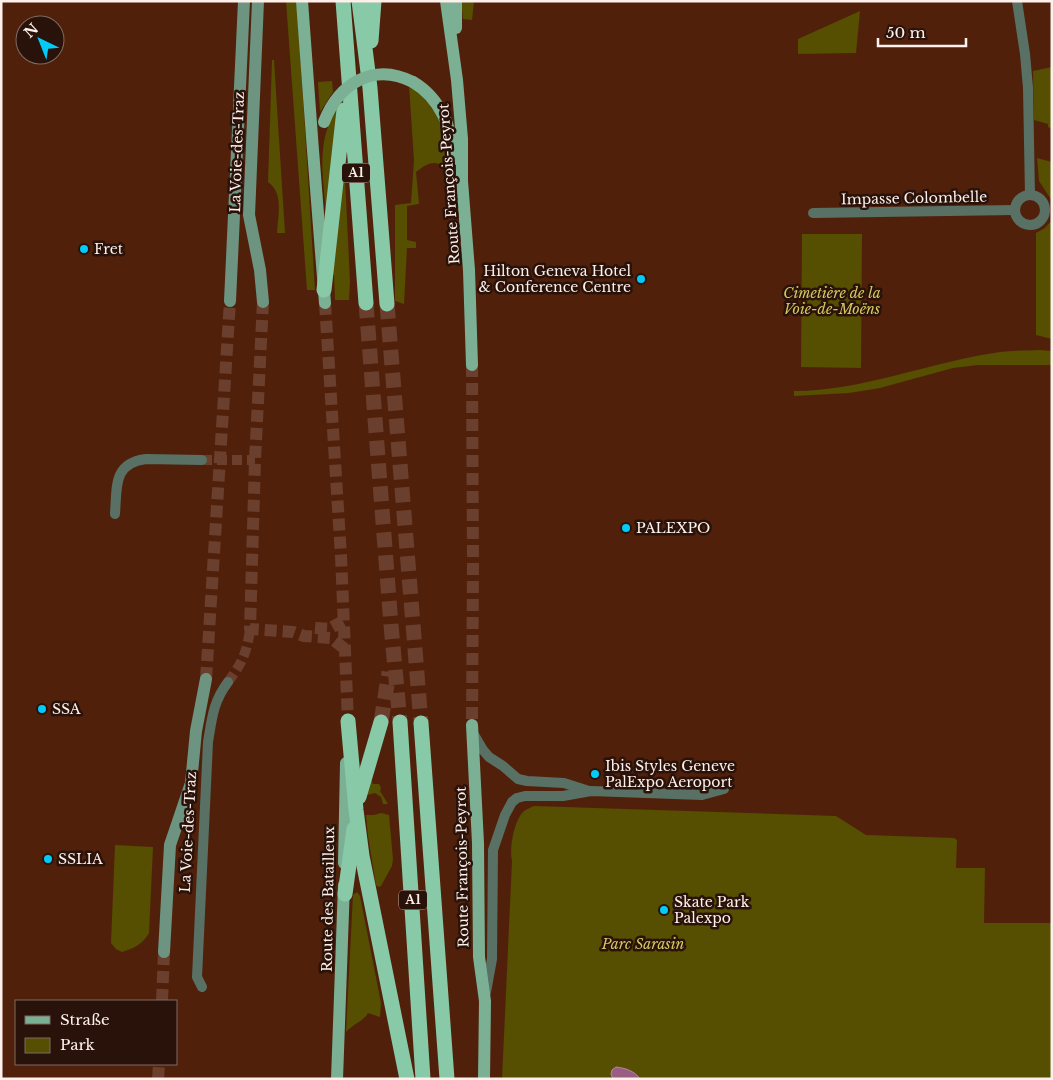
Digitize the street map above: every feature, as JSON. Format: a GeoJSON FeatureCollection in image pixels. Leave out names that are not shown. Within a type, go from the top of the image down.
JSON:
{"type":"FeatureCollection","features":[{"type":"Feature","properties":{"kind":"highway","name":"A1"},"geometry":{"type":"LineString","coordinates":[[343,1],[366,303]]}},
{"type":"Feature","properties":{"kind":"highway","name":"A1"},"geometry":{"type":"LineString","coordinates":[[359,1],[368,73],[387,304]]}},
{"type":"Feature","properties":{"kind":"highway"},"geometry":{"type":"LineString","coordinates":[[368,73],[374,1]]}},
{"type":"Feature","properties":{"kind":"highway"},"geometry":{"type":"LineString","coordinates":[[324,296],[342,139],[346,44]]}},
{"type":"Feature","properties":{"kind":"highway"},"geometry":{"type":"LineString","coordinates":[[348,720],[356,810],[364,865],[407,1079]]}},
{"type":"Feature","properties":{"kind":"highway"},"geometry":{"type":"LineString","coordinates":[[345,894],[356,810],[381,722]]}},
{"type":"Feature","properties":{"kind":"highway","name":"A1"},"geometry":{"type":"LineString","coordinates":[[400,722],[423,1079]]}},
{"type":"Feature","properties":{"kind":"highway","name":"A1"},"geometry":{"type":"LineString","coordinates":[[421,723],[447,1079]]}},
{"type":"Feature","properties":{"kind":"main road"},"geometry":{"type":"LineString","coordinates":[[302,1],[324,296]]}},
{"type":"Feature","properties":{"kind":"main road","name":"Route François-Peyrot"},"geometry":{"type":"LineString","coordinates":[[446,1],[457,80],[462,139],[462,181],[469,270],[472,365]]}},
{"type":"Feature","properties":{"kind":"main road"},"geometry":{"type":"LineString","coordinates":[[456,1],[457,80]]}},
{"type":"Feature","properties":{"kind":"main road"},"geometry":{"type":"LineString","coordinates":[[315,166],[318,142],[330,107],[348,87],[362,79],[385,74],[414,82],[430,94],[442,112],[452,136],[462,181]]}},
{"type":"Feature","properties":{"kind":"main road","name":"Route des Batailleux"},"geometry":{"type":"LineString","coordinates":[[337,1079],[345,894],[344,832],[348,720]]}},
{"type":"Feature","properties":{"kind":"main road","name":"Route François-Peyrot"},"geometry":{"type":"LineString","coordinates":[[472,729],[478,843],[479,957],[485,1000],[484,1079]]}},
{"type":"Feature","properties":{"kind":"street"},"geometry":{"type":"LineString","coordinates":[[230,301],[244,1]]}},
{"type":"Feature","properties":{"kind":"street","name":"La Voie-des-Traz"},"geometry":{"type":"LineString","coordinates":[[258,1],[249,215],[264,302]]}},
{"type":"Feature","properties":{"kind":"street"},"geometry":{"type":"LineString","coordinates":[[1017,1],[1028,88],[1030,195]]}},
{"type":"Feature","properties":{"kind":"street"},"geometry":{"type":"LineString","coordinates":[[1030,195],[1037,196],[1044,204],[1044,213],[1039,222],[1029,225],[1021,222],[1015,210],[1020,198],[1030,195]]}},
{"type":"Feature","properties":{"kind":"street","name":"Impasse Colombelle"},"geometry":{"type":"LineString","coordinates":[[813,213],[1015,210]]}},
{"type":"Feature","properties":{"kind":"street"},"geometry":{"type":"LineString","coordinates":[[115,514],[117,484],[121,472],[127,465],[146,459],[202,460]]}},
{"type":"Feature","properties":{"kind":"street"},"geometry":{"type":"LineString","coordinates":[[164,952],[170,845],[191,783],[197,723],[206,679]]}},
{"type":"Feature","properties":{"kind":"street","name":"La Voie-des-Traz"},"geometry":{"type":"LineString","coordinates":[[202,987],[197,977],[208,742],[213,708],[228,682]]}},
{"type":"Feature","properties":{"kind":"street","name":"Route François-Peyrot"},"geometry":{"type":"LineString","coordinates":[[472,729],[489,757],[518,779],[564,783],[592,791]]}},
{"type":"Feature","properties":{"kind":"street","name":"Route François-Peyrot"},"geometry":{"type":"LineString","coordinates":[[485,1000],[492,959],[493,850],[508,809],[517,798],[524,796],[563,796],[592,791],[702,794],[724,790]]}},
{"type":"Feature","properties":{"kind":"green space"},"geometry":{"type":"Polygon","coordinates":[[[286,1],[297,1],[315,290],[307,290],[286,1]]]}},
{"type":"Feature","properties":{"kind":"green space"},"geometry":{"type":"Polygon","coordinates":[[[461,1],[474,1],[472,20],[463,19],[461,1]]]}},
{"type":"Feature","properties":{"kind":"green space"},"geometry":{"type":"Polygon","coordinates":[[[860,11],[856,53],[798,54],[798,39],[860,11]]]}},
{"type":"Feature","properties":{"kind":"green space"},"geometry":{"type":"Polygon","coordinates":[[[272,60],[274,60],[285,233],[277,233],[278,198],[273,187],[268,182],[272,60]]]}},
{"type":"Feature","properties":{"kind":"green space"},"geometry":{"type":"Polygon","coordinates":[[[1052,67],[1052,129],[1048,127],[1048,124],[1034,120],[1033,71],[1052,67]]]}},
{"type":"Feature","properties":{"kind":"green space"},"geometry":{"type":"Polygon","coordinates":[[[332,81],[333,92],[320,112],[318,82],[332,81]]]}},
{"type":"Feature","properties":{"kind":"green space"},"geometry":{"type":"Polygon","coordinates":[[[409,85],[426,97],[442,121],[449,150],[450,169],[433,163],[416,172],[419,204],[407,206],[407,240],[416,242],[416,248],[407,248],[404,304],[395,301],[395,205],[411,203],[414,161],[409,85]]]}},
{"type":"Feature","properties":{"kind":"green space"},"geometry":{"type":"Polygon","coordinates":[[[338,105],[326,213],[322,170],[323,148],[329,124],[338,105]]]}},
{"type":"Feature","properties":{"kind":"green space"},"geometry":{"type":"Polygon","coordinates":[[[344,157],[350,282],[349,300],[335,300],[334,275],[331,274],[344,157]]]}},
{"type":"Feature","properties":{"kind":"green space"},"geometry":{"type":"Polygon","coordinates":[[[1037,158],[1052,162],[1052,201],[1039,181],[1037,158]]]}},
{"type":"Feature","properties":{"kind":"green space"},"geometry":{"type":"Polygon","coordinates":[[[1052,220],[1052,339],[1036,335],[1036,233],[1045,228],[1052,220]]]}},
{"type":"Feature","properties":{"kind":"green space","name":"Cimetière de la Voie-de-Moëns"},"geometry":{"type":"Polygon","coordinates":[[[802,234],[862,234],[861,368],[801,367],[802,234]]]}},
{"type":"Feature","properties":{"kind":"green space"},"geometry":{"type":"Polygon","coordinates":[[[1005,351],[1052,351],[1052,365],[978,365],[953,368],[880,388],[849,393],[794,396],[794,391],[819,390],[869,382],[944,363],[1005,351]]]}},
{"type":"Feature","properties":{"kind":"green space"},"geometry":{"type":"Polygon","coordinates":[[[369,780],[373,784],[379,784],[380,791],[388,804],[383,804],[381,797],[375,793],[367,795],[369,780]]]}},
{"type":"Feature","properties":{"kind":"green space","name":"Parc Sarasin"},"geometry":{"type":"Polygon","coordinates":[[[534,806],[836,816],[866,835],[954,838],[957,840],[956,868],[985,868],[984,923],[1052,923],[1052,1079],[502,1079],[512,843],[520,816],[524,811],[534,806]]]}},
{"type":"Feature","properties":{"kind":"green space"},"geometry":{"type":"Polygon","coordinates":[[[381,813],[389,815],[393,859],[392,866],[381,886],[378,887],[376,885],[366,815],[381,813]]]}},
{"type":"Feature","properties":{"kind":"green space"},"geometry":{"type":"Polygon","coordinates":[[[115,845],[153,847],[149,933],[138,945],[122,952],[111,943],[115,845]]]}},
{"type":"Feature","properties":{"kind":"green space"},"geometry":{"type":"Polygon","coordinates":[[[357,892],[360,896],[381,1003],[380,1017],[368,1013],[346,1032],[353,895],[357,892]]]}},
{"type":"Feature","properties":{"kind":"shaded area"},"geometry":{"type":"Polygon","coordinates":[[[616,1067],[630,1070],[640,1079],[613,1079],[612,1070],[616,1067]]]}},
{"type":"Feature","properties":{"kind":"tunnel"},"geometry":{"type":"LineString","coordinates":[[206,679],[230,301]]}},
{"type":"Feature","properties":{"kind":"tunnel"},"geometry":{"type":"LineString","coordinates":[[263,302],[255,460],[250,629],[293,632],[304,636],[331,638],[345,649]]}},
{"type":"Feature","properties":{"kind":"tunnel"},"geometry":{"type":"LineString","coordinates":[[325,303],[341,556],[348,721]]}},
{"type":"Feature","properties":{"kind":"tunnel"},"geometry":{"type":"LineString","coordinates":[[366,303],[400,722]]}},
{"type":"Feature","properties":{"kind":"tunnel"},"geometry":{"type":"LineString","coordinates":[[387,304],[421,723]]}},
{"type":"Feature","properties":{"kind":"tunnel"},"geometry":{"type":"LineString","coordinates":[[472,365],[472,725]]}},
{"type":"Feature","properties":{"kind":"tunnel"},"geometry":{"type":"LineString","coordinates":[[202,460],[255,460]]}},
{"type":"Feature","properties":{"kind":"tunnel"},"geometry":{"type":"LineString","coordinates":[[315,628],[329,629],[345,620]]}},
{"type":"Feature","properties":{"kind":"tunnel"},"geometry":{"type":"LineString","coordinates":[[228,682],[243,657],[250,629]]}},
{"type":"Feature","properties":{"kind":"tunnel"},"geometry":{"type":"LineString","coordinates":[[381,722],[389,672]]}},
{"type":"Feature","properties":{"kind":"tunnel"},"geometry":{"type":"LineString","coordinates":[[162,1000],[164,952]]}},
{"type":"Feature","properties":{"kind":"tunnel"},"geometry":{"type":"LineString","coordinates":[[158,1079],[159,1065]]}},
{"type":"Feature","properties":{"kind":"place","name":"Fret"},"geometry":{"type":"Point","coordinates":[84,249]}},
{"type":"Feature","properties":{"kind":"place","name":"Hilton Geneva Hotel & Conference Centre"},"geometry":{"type":"Point","coordinates":[641,279]}},
{"type":"Feature","properties":{"kind":"place","name":"PALEXPO"},"geometry":{"type":"Point","coordinates":[626,528]}},
{"type":"Feature","properties":{"kind":"place","name":"SSA"},"geometry":{"type":"Point","coordinates":[42,709]}},
{"type":"Feature","properties":{"kind":"place","name":"Ibis Styles Geneve PalExpo Aeroport"},"geometry":{"type":"Point","coordinates":[595,774]}},
{"type":"Feature","properties":{"kind":"place","name":"SSLIA"},"geometry":{"type":"Point","coordinates":[48,859]}},
{"type":"Feature","properties":{"kind":"place","name":"Skate Park Palexpo"},"geometry":{"type":"Point","coordinates":[664,910]}}]}
